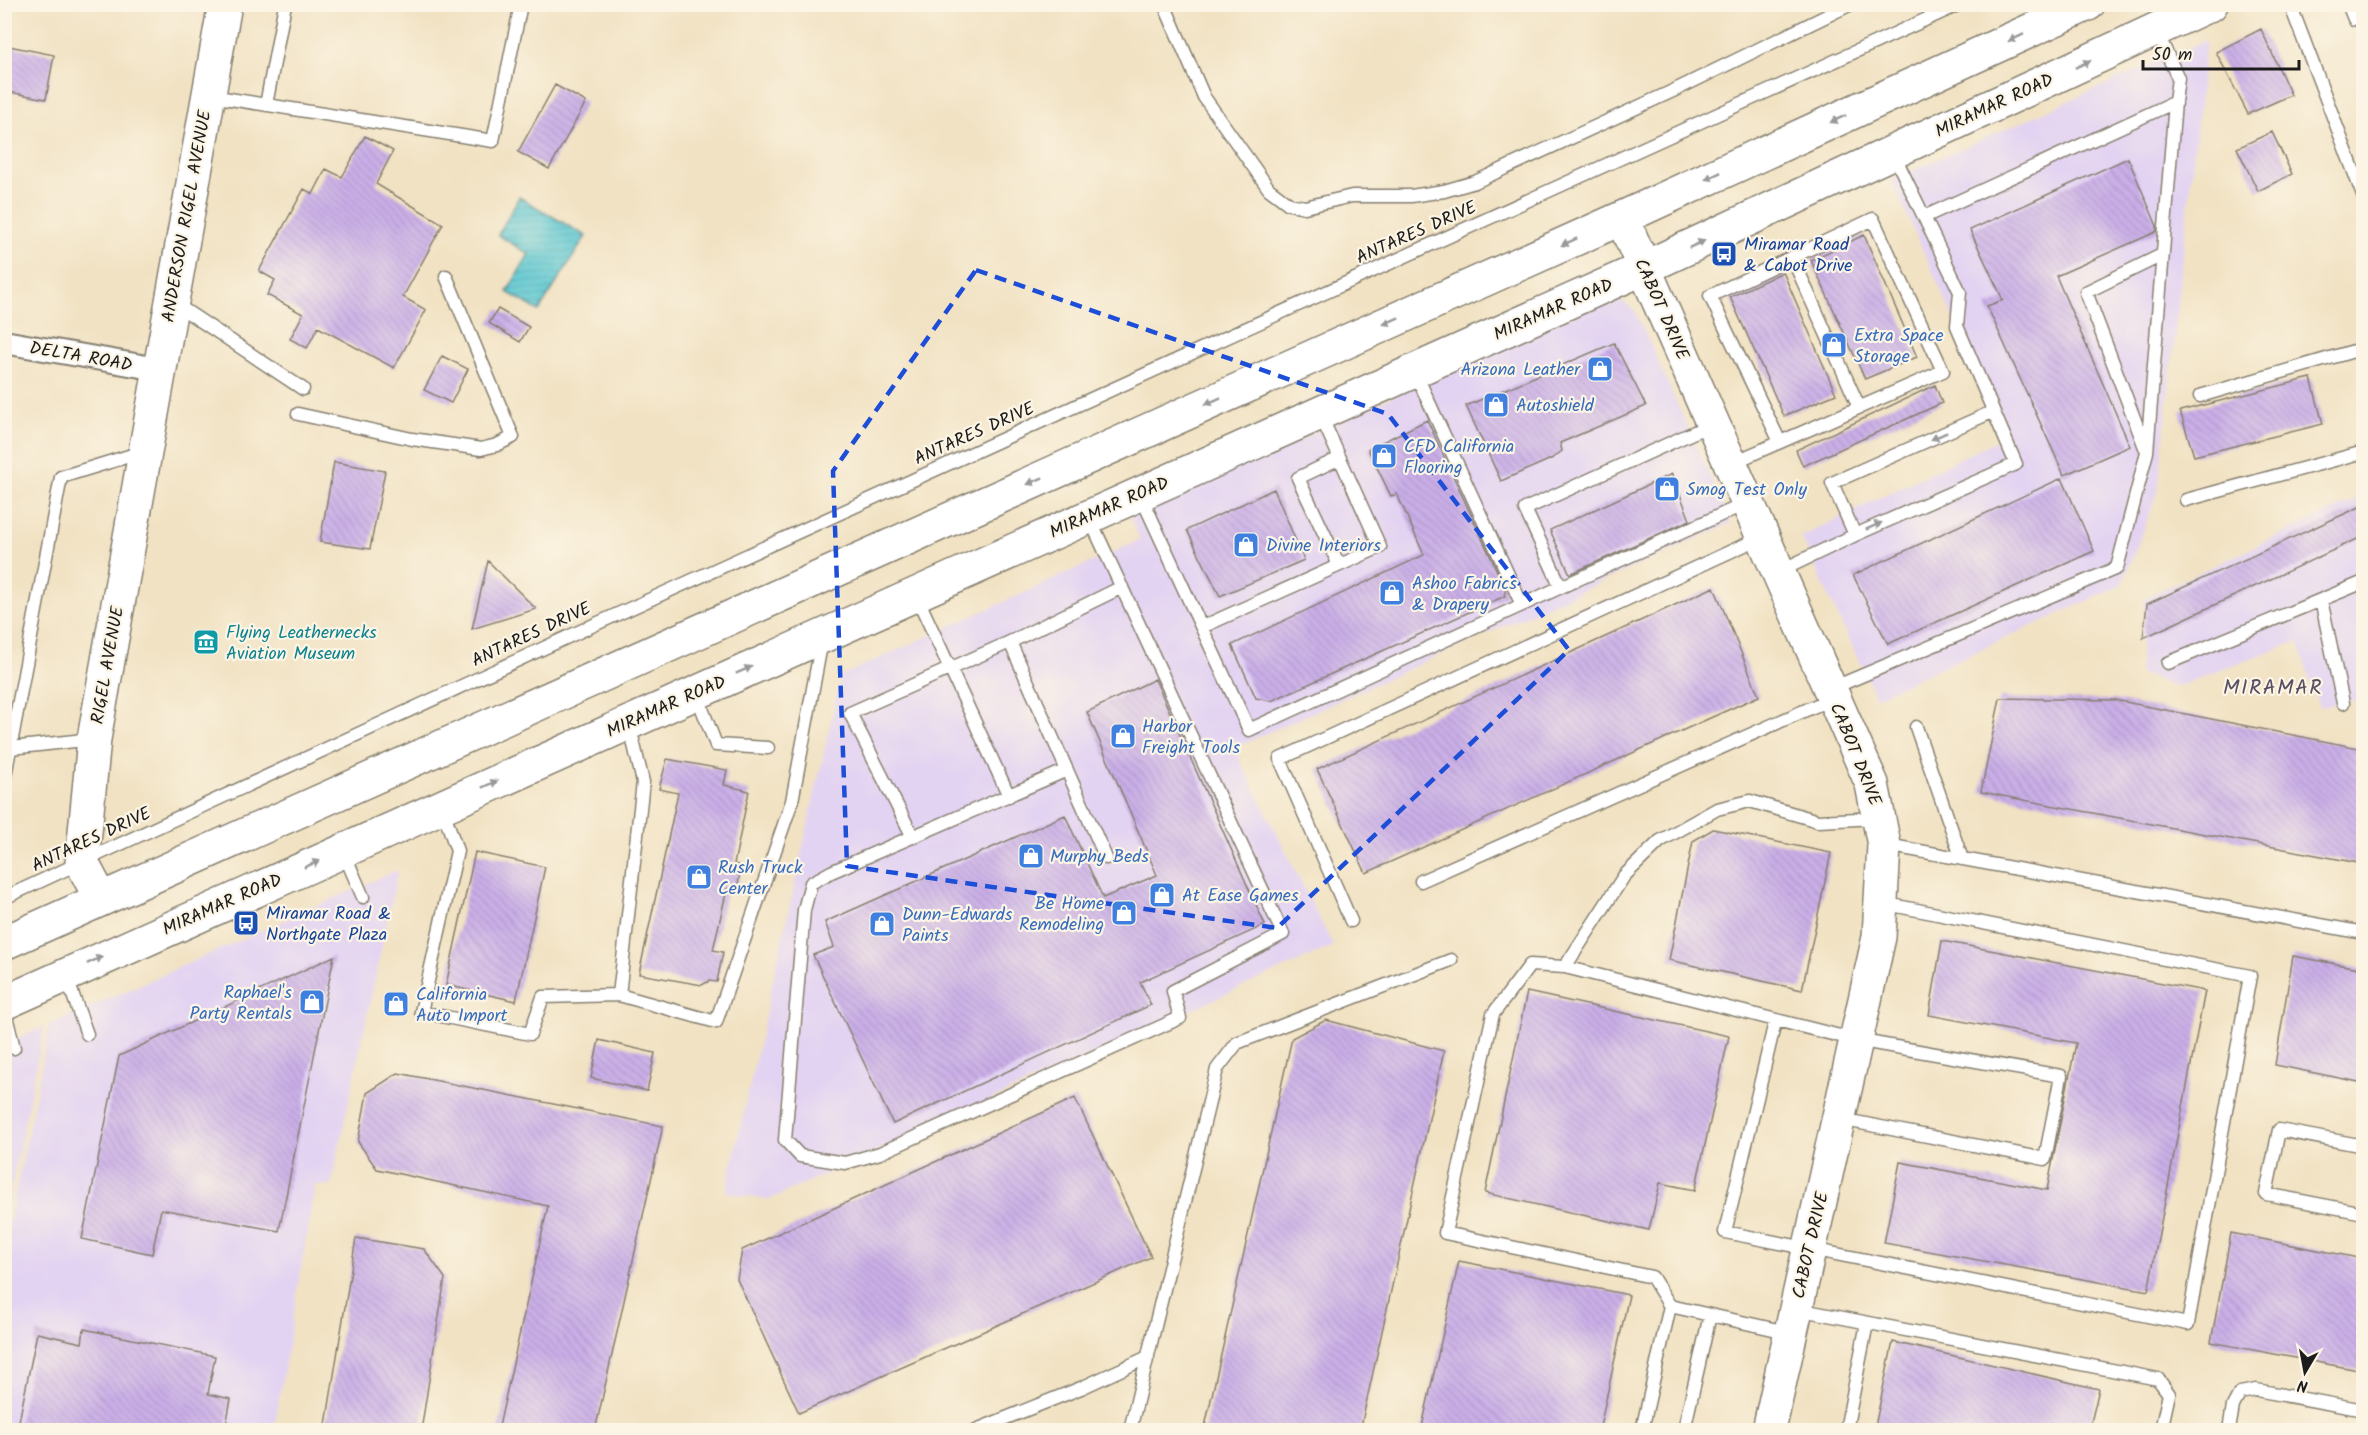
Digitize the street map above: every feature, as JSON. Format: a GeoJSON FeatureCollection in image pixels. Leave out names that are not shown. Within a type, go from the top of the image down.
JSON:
{"type":"FeatureCollection","features":[{"type":"Feature","properties":{"kind":"main road","name":"ANDERSON RIGEL AVENUE"},"geometry":{"type":"LineString","coordinates":[[146,440],[225,4]]}},
{"type":"Feature","properties":{"kind":"main road"},"geometry":{"type":"LineString","coordinates":[[4,943],[1622,218],[2088,4]]}},
{"type":"Feature","properties":{"kind":"main road","name":"MIRAMAR ROAD"},"geometry":{"type":"LineString","coordinates":[[4,1003],[1644,268],[2211,4]]}},
{"type":"Feature","properties":{"kind":"main road","name":"CABOT DRIVE"},"geometry":{"type":"LineString","coordinates":[[1622,218],[1872,784],[1882,831],[1879,937],[1769,1431]]}},
{"type":"Feature","properties":{"kind":"main road","name":"RIGEL AVENUE"},"geometry":{"type":"LineString","coordinates":[[82,863],[94,739],[146,440]]}},
{"type":"Feature","properties":{"kind":"main road"},"geometry":{"type":"LineString","coordinates":[[82,863],[100,899]]}},
{"type":"Feature","properties":{"kind":"street","name":"DELTA ROAD"},"geometry":{"type":"LineString","coordinates":[[4,342],[158,369]]}},
{"type":"Feature","properties":{"kind":"lane"},"geometry":{"type":"LineString","coordinates":[[266,105],[285,4]]}},
{"type":"Feature","properties":{"kind":"lane"},"geometry":{"type":"LineString","coordinates":[[208,95],[493,141],[521,4]]}},
{"type":"Feature","properties":{"kind":"lane"},"geometry":{"type":"LineString","coordinates":[[1164,4],[1204,97],[1269,189],[1288,204],[1305,207],[1352,196],[1411,196],[1444,191],[1475,182],[1675,90],[1851,4]]}},
{"type":"Feature","properties":{"kind":"lane","name":"ANTARES DRIVE"},"geometry":{"type":"LineString","coordinates":[[4,898],[585,629],[1960,4]]}},
{"type":"Feature","properties":{"kind":"lane"},"geometry":{"type":"LineString","coordinates":[[2290,4],[2364,198]]}},
{"type":"Feature","properties":{"kind":"lane"},"geometry":{"type":"LineString","coordinates":[[2348,4],[2354,19],[2364,15]]}},
{"type":"Feature","properties":{"kind":"lane"},"geometry":{"type":"LineString","coordinates":[[1421,881],[1832,693],[2117,568],[2147,452],[2178,78],[2156,30]]}},
{"type":"Feature","properties":{"kind":"lane"},"geometry":{"type":"LineString","coordinates":[[1924,217],[2175,102]]}},
{"type":"Feature","properties":{"kind":"lane"},"geometry":{"type":"LineString","coordinates":[[1778,572],[1855,535],[2016,464],[1992,412],[1958,326],[1960,292],[1893,152]]}},
{"type":"Feature","properties":{"kind":"lane"},"geometry":{"type":"LineString","coordinates":[[1730,464],[1943,371],[1873,219],[1710,296],[1780,442]]}},
{"type":"Feature","properties":{"kind":"lane"},"geometry":{"type":"LineString","coordinates":[[2147,452],[2086,292],[2162,255]]}},
{"type":"Feature","properties":{"kind":"lane"},"geometry":{"type":"LineString","coordinates":[[1792,257],[1860,408]]}},
{"type":"Feature","properties":{"kind":"lane"},"geometry":{"type":"LineString","coordinates":[[298,414],[412,439],[481,449],[497,445],[513,437],[446,276]]}},
{"type":"Feature","properties":{"kind":"lane"},"geometry":{"type":"LineString","coordinates":[[170,301],[303,389]]}},
{"type":"Feature","properties":{"kind":"lane"},"geometry":{"type":"LineString","coordinates":[[2200,396],[2361,349],[2364,368]]}},
{"type":"Feature","properties":{"kind":"lane"},"geometry":{"type":"LineString","coordinates":[[1414,371],[1522,605]]}},
{"type":"Feature","properties":{"kind":"lane"},"geometry":{"type":"LineString","coordinates":[[1855,535],[1832,483],[1992,412]]}},
{"type":"Feature","properties":{"kind":"lane"},"geometry":{"type":"LineString","coordinates":[[1202,627],[1380,547],[1320,413]]}},
{"type":"Feature","properties":{"kind":"lane"},"geometry":{"type":"LineString","coordinates":[[1561,587],[1525,509],[1713,423]]}},
{"type":"Feature","properties":{"kind":"lane"},"geometry":{"type":"LineString","coordinates":[[4,782],[62,477],[146,440]]}},
{"type":"Feature","properties":{"kind":"lane"},"geometry":{"type":"LineString","coordinates":[[2186,500],[2364,452]]}},
{"type":"Feature","properties":{"kind":"lane"},"geometry":{"type":"LineString","coordinates":[[1339,566],[1298,478],[1340,458]]}},
{"type":"Feature","properties":{"kind":"lane"},"geometry":{"type":"LineString","coordinates":[[1140,494],[1249,730],[1748,502]]}},
{"type":"Feature","properties":{"kind":"lane"},"geometry":{"type":"LineString","coordinates":[[1067,770],[831,872],[811,883],[804,909],[785,1140],[800,1156],[845,1163],[880,1154],[1180,1018],[1173,992],[1283,934],[1089,516]]}},
{"type":"Feature","properties":{"kind":"lane"},"geometry":{"type":"LineString","coordinates":[[1351,921],[1280,759],[1763,537]]}},
{"type":"Feature","properties":{"kind":"lane"},"geometry":{"type":"LineString","coordinates":[[2168,663],[2364,582]]}},
{"type":"Feature","properties":{"kind":"lane"},"geometry":{"type":"LineString","coordinates":[[913,837],[850,713],[1010,642],[1122,587]]}},
{"type":"Feature","properties":{"kind":"lane"},"geometry":{"type":"LineString","coordinates":[[915,594],[1010,796]]}},
{"type":"Feature","properties":{"kind":"lane"},"geometry":{"type":"LineString","coordinates":[[2321,600],[2343,703]]}},
{"type":"Feature","properties":{"kind":"lane"},"geometry":{"type":"LineString","coordinates":[[442,806],[456,852],[421,1012],[530,1034],[543,997],[619,995],[716,1022],[792,801],[822,635]]}},
{"type":"Feature","properties":{"kind":"lane"},"geometry":{"type":"LineString","coordinates":[[1010,642],[1106,858]]}},
{"type":"Feature","properties":{"kind":"lane"},"geometry":{"type":"LineString","coordinates":[[696,692],[716,745],[768,748]]}},
{"type":"Feature","properties":{"kind":"lane"},"geometry":{"type":"LineString","coordinates":[[619,995],[642,782],[628,722]]}},
{"type":"Feature","properties":{"kind":"lane"},"geometry":{"type":"LineString","coordinates":[[1916,727],[1962,859]]}},
{"type":"Feature","properties":{"kind":"lane"},"geometry":{"type":"LineString","coordinates":[[11,748],[94,739]]}},
{"type":"Feature","properties":{"kind":"lane"},"geometry":{"type":"LineString","coordinates":[[1565,967],[1624,876],[1660,841],[1717,809],[1750,801],[1818,820],[1882,831],[1962,859],[2364,933]]}},
{"type":"Feature","properties":{"kind":"lane"},"geometry":{"type":"LineString","coordinates":[[342,850],[363,897]]}},
{"type":"Feature","properties":{"kind":"lane"},"geometry":{"type":"LineString","coordinates":[[1775,1022],[1725,1232],[2188,1324],[2250,976],[1881,903]]}},
{"type":"Feature","properties":{"kind":"lane"},"geometry":{"type":"LineString","coordinates":[[1131,1431],[1217,1069],[1237,1043],[1451,960]]}},
{"type":"Feature","properties":{"kind":"lane"},"geometry":{"type":"LineString","coordinates":[[1642,1431],[1670,1306],[1652,1277],[1445,1233],[1493,1014],[1530,965],[1565,967],[1775,1022],[1856,1040],[2061,1076],[2045,1159],[1838,1119]]}},
{"type":"Feature","properties":{"kind":"lane"},"geometry":{"type":"LineString","coordinates":[[65,975],[87,1034]]}},
{"type":"Feature","properties":{"kind":"lane"},"geometry":{"type":"LineString","coordinates":[[4,1008],[14,1048]]}},
{"type":"Feature","properties":{"kind":"lane"},"geometry":{"type":"LineString","coordinates":[[2364,1146],[2279,1130],[2266,1194],[2364,1213]]}},
{"type":"Feature","properties":{"kind":"lane"},"geometry":{"type":"LineString","coordinates":[[1670,1306],[1710,1315],[1867,1323],[2158,1379],[2169,1394],[2161,1431]]}},
{"type":"Feature","properties":{"kind":"lane"},"geometry":{"type":"LineString","coordinates":[[1684,1431],[1710,1315]]}},
{"type":"Feature","properties":{"kind":"lane"},"geometry":{"type":"LineString","coordinates":[[1846,1431],[1867,1323]]}},
{"type":"Feature","properties":{"kind":"lane"},"geometry":{"type":"LineString","coordinates":[[976,1431],[1081,1388],[1148,1357]]}},
{"type":"Feature","properties":{"kind":"lane"},"geometry":{"type":"LineString","coordinates":[[2229,1431],[2233,1406],[2240,1393],[2256,1390],[2364,1410]]}},
{"type":"Feature","properties":{"kind":"highlighted area"},"geometry":{"type":"Polygon","coordinates":[[[976,270],[1388,414],[1569,650],[1277,928],[847,866],[833,471],[976,270]]]}},
{"type":"Feature","properties":{"kind":"shaded area"},"geometry":{"type":"Polygon","coordinates":[[[2206,40],[2158,492],[2122,585],[1876,697],[1801,537],[2007,435],[1891,180],[2206,40]]]}},
{"type":"Feature","properties":{"kind":"shaded area"},"geometry":{"type":"Polygon","coordinates":[[[1621,300],[1635,311],[1731,523],[1234,748],[1333,946],[768,1200],[726,1192],[841,676],[1140,540],[1130,516],[1601,302],[1621,300]]]}},
{"type":"Feature","properties":{"kind":"shaded area"},"geometry":{"type":"Polygon","coordinates":[[[2363,496],[2363,699],[2319,707],[2298,641],[2176,687],[2139,673],[2145,598],[2363,496]]]}},
{"type":"Feature","properties":{"kind":"shaded area"},"geometry":{"type":"Polygon","coordinates":[[[398,870],[331,1186],[315,1185],[274,1430],[5,1430],[5,1243],[50,1025],[398,870]]]}},
{"type":"Feature","properties":{"kind":"shaded area"},"geometry":{"type":"Polygon","coordinates":[[[44,1027],[5,1218],[5,1043],[44,1027]]]}},
{"type":"Feature","properties":{"kind":"water"},"geometry":{"type":"Polygon","coordinates":[[[519,197],[586,236],[539,311],[507,292],[529,254],[498,235],[519,197]]]}},
{"type":"Feature","properties":{"kind":"building"},"geometry":{"type":"Polygon","coordinates":[[[2261,29],[2291,95],[2248,114],[2216,52],[2261,29]]]}},
{"type":"Feature","properties":{"kind":"building"},"geometry":{"type":"Polygon","coordinates":[[[4,45],[54,55],[46,99],[4,91],[4,45]]]}},
{"type":"Feature","properties":{"kind":"building"},"geometry":{"type":"Polygon","coordinates":[[[555,85],[586,102],[549,169],[518,152],[555,85]]]}},
{"type":"Feature","properties":{"kind":"building"},"geometry":{"type":"Polygon","coordinates":[[[2272,132],[2292,174],[2258,191],[2237,148],[2272,132]]]}},
{"type":"Feature","properties":{"kind":"building"},"geometry":{"type":"Polygon","coordinates":[[[365,136],[393,151],[376,184],[443,224],[403,297],[426,310],[394,368],[318,327],[307,348],[290,339],[303,314],[267,295],[275,280],[259,271],[304,189],[313,194],[326,169],[342,177],[365,136]]]}},
{"type":"Feature","properties":{"kind":"building"},"geometry":{"type":"Polygon","coordinates":[[[2128,158],[2157,226],[2156,232],[2056,276],[2130,446],[2064,475],[1987,306],[2003,300],[1970,230],[2128,158]]]}},
{"type":"Feature","properties":{"kind":"building"},"geometry":{"type":"Polygon","coordinates":[[[1864,235],[1917,357],[1865,379],[1811,260],[1864,235]]]}},
{"type":"Feature","properties":{"kind":"building"},"geometry":{"type":"Polygon","coordinates":[[[1783,272],[1836,394],[1784,416],[1730,297],[1783,272]]]}},
{"type":"Feature","properties":{"kind":"building"},"geometry":{"type":"Polygon","coordinates":[[[498,309],[529,327],[520,342],[489,323],[498,309]]]}},
{"type":"Feature","properties":{"kind":"building"},"geometry":{"type":"Polygon","coordinates":[[[1614,343],[1646,406],[1560,443],[1562,451],[1551,459],[1501,481],[1466,406],[1614,343]]]}},
{"type":"Feature","properties":{"kind":"building"},"geometry":{"type":"Polygon","coordinates":[[[442,356],[468,369],[451,403],[424,390],[442,356]]]}},
{"type":"Feature","properties":{"kind":"building"},"geometry":{"type":"Polygon","coordinates":[[[2311,378],[2323,424],[2194,456],[2180,411],[2311,378]]]}},
{"type":"Feature","properties":{"kind":"building"},"geometry":{"type":"Polygon","coordinates":[[[1935,385],[1942,403],[1803,466],[1796,450],[1935,385]]]}},
{"type":"Feature","properties":{"kind":"building"},"geometry":{"type":"Polygon","coordinates":[[[1427,420],[1505,588],[1505,596],[1271,701],[1256,698],[1232,645],[1424,555],[1397,494],[1391,496],[1368,449],[1427,420]]]}},
{"type":"Feature","properties":{"kind":"building"},"geometry":{"type":"Polygon","coordinates":[[[334,462],[385,471],[370,549],[320,542],[334,462]]]}},
{"type":"Feature","properties":{"kind":"building"},"geometry":{"type":"Polygon","coordinates":[[[1672,474],[1690,520],[1570,574],[1550,530],[1672,474]]]}},
{"type":"Feature","properties":{"kind":"building"},"geometry":{"type":"Polygon","coordinates":[[[2062,478],[2094,551],[1888,644],[1853,575],[2062,478]]]}},
{"type":"Feature","properties":{"kind":"building","name":"Divine Interiors"},"geometry":{"type":"Polygon","coordinates":[[[1274,489],[1304,560],[1220,596],[1187,530],[1274,489]]]}},
{"type":"Feature","properties":{"kind":"building"},"geometry":{"type":"Polygon","coordinates":[[[2364,505],[2364,536],[2143,638],[2147,604],[2364,505]]]}},
{"type":"Feature","properties":{"kind":"building"},"geometry":{"type":"Polygon","coordinates":[[[488,561],[536,609],[472,629],[488,561]]]}},
{"type":"Feature","properties":{"kind":"building"},"geometry":{"type":"Polygon","coordinates":[[[1714,587],[1759,696],[1366,873],[1317,769],[1714,587]]]}},
{"type":"Feature","properties":{"kind":"building"},"geometry":{"type":"Polygon","coordinates":[[[1155,679],[1265,925],[1140,982],[1151,1005],[893,1124],[813,955],[834,947],[825,922],[1065,815],[1103,898],[1157,875],[1087,712],[1155,679]]]}},
{"type":"Feature","properties":{"kind":"building"},"geometry":{"type":"Polygon","coordinates":[[[2000,698],[2115,700],[2364,749],[2364,864],[1981,792],[2000,698]]]}},
{"type":"Feature","properties":{"kind":"building","name":"Rush Truck Center"},"geometry":{"type":"Polygon","coordinates":[[[667,759],[727,770],[724,785],[749,791],[734,864],[741,866],[737,891],[727,889],[713,950],[723,952],[717,982],[709,981],[702,985],[639,974],[678,793],[659,789],[667,759]]]}},
{"type":"Feature","properties":{"kind":"building"},"geometry":{"type":"Polygon","coordinates":[[[1713,829],[1831,853],[1802,990],[1669,960],[1693,841],[1713,829]]]}},
{"type":"Feature","properties":{"kind":"building"},"geometry":{"type":"Polygon","coordinates":[[[475,852],[545,867],[516,1001],[446,985],[475,852]]]}},
{"type":"Feature","properties":{"kind":"building"},"geometry":{"type":"Polygon","coordinates":[[[1942,941],[2205,991],[2148,1291],[1884,1243],[1900,1162],[2047,1190],[2076,1043],[1929,1015],[1942,941]]]}},
{"type":"Feature","properties":{"kind":"building"},"geometry":{"type":"Polygon","coordinates":[[[334,956],[279,1231],[161,1209],[152,1254],[82,1239],[119,1056],[334,956]]]}},
{"type":"Feature","properties":{"kind":"building"},"geometry":{"type":"Polygon","coordinates":[[[2293,956],[2364,969],[2364,1083],[2275,1065],[2293,956]]]}},
{"type":"Feature","properties":{"kind":"building"},"geometry":{"type":"Polygon","coordinates":[[[1527,992],[1729,1036],[1695,1190],[1660,1183],[1649,1230],[1485,1193],[1527,992]]]}},
{"type":"Feature","properties":{"kind":"building"},"geometry":{"type":"Polygon","coordinates":[[[1326,1020],[1444,1051],[1360,1431],[1204,1431],[1292,1038],[1326,1020]]]}},
{"type":"Feature","properties":{"kind":"building"},"geometry":{"type":"Polygon","coordinates":[[[599,1040],[655,1053],[647,1091],[591,1078],[599,1040]]]}},
{"type":"Feature","properties":{"kind":"building"},"geometry":{"type":"Polygon","coordinates":[[[398,1073],[663,1126],[595,1431],[498,1431],[548,1206],[377,1169],[358,1142],[367,1093],[398,1073]]]}},
{"type":"Feature","properties":{"kind":"building"},"geometry":{"type":"Polygon","coordinates":[[[1075,1098],[1151,1257],[799,1413],[737,1279],[742,1250],[1075,1098]]]}},
{"type":"Feature","properties":{"kind":"building"},"geometry":{"type":"Polygon","coordinates":[[[2231,1233],[2364,1259],[2364,1371],[2211,1342],[2231,1233]]]}},
{"type":"Feature","properties":{"kind":"building"},"geometry":{"type":"Polygon","coordinates":[[[356,1238],[424,1249],[445,1278],[421,1431],[325,1431],[356,1238]]]}},
{"type":"Feature","properties":{"kind":"building"},"geometry":{"type":"Polygon","coordinates":[[[1459,1261],[1629,1295],[1599,1431],[1421,1431],[1459,1261]]]}},
{"type":"Feature","properties":{"kind":"building"},"geometry":{"type":"Polygon","coordinates":[[[84,1329],[215,1356],[208,1394],[231,1399],[225,1431],[17,1431],[37,1333],[82,1343],[84,1329]]]}},
{"type":"Feature","properties":{"kind":"building"},"geometry":{"type":"Polygon","coordinates":[[[1893,1342],[2099,1389],[2089,1431],[1874,1431],[1893,1342]]]}},
{"type":"Feature","properties":{"kind":"place","name":"Miramar Road & Cabot Drive"},"geometry":{"type":"Point","coordinates":[1724,254]}},
{"type":"Feature","properties":{"kind":"place","name":"Extra Space Storage"},"geometry":{"type":"Point","coordinates":[1834,345]}},
{"type":"Feature","properties":{"kind":"place","name":"Arizona Leather"},"geometry":{"type":"Point","coordinates":[1600,369]}},
{"type":"Feature","properties":{"kind":"place","name":"Autoshield"},"geometry":{"type":"Point","coordinates":[1496,405]}},
{"type":"Feature","properties":{"kind":"place","name":"CFD California Flooring"},"geometry":{"type":"Point","coordinates":[1384,456]}},
{"type":"Feature","properties":{"kind":"place","name":"Smog Test Only"},"geometry":{"type":"Point","coordinates":[1667,489]}},
{"type":"Feature","properties":{"kind":"place","name":"Divine Interiors"},"geometry":{"type":"Point","coordinates":[1246,545]}},
{"type":"Feature","properties":{"kind":"place","name":"Ashoo Fabrics & Drapery"},"geometry":{"type":"Point","coordinates":[1392,593]}},
{"type":"Feature","properties":{"kind":"place","name":"Flying Leathernecks Aviation Museum"},"geometry":{"type":"Point","coordinates":[206,642]}},
{"type":"Feature","properties":{"kind":"place","name":"Harbor Freight Tools"},"geometry":{"type":"Point","coordinates":[1123,736]}},
{"type":"Feature","properties":{"kind":"place","name":"Murphy Beds"},"geometry":{"type":"Point","coordinates":[1031,856]}},
{"type":"Feature","properties":{"kind":"place","name":"Rush Truck Center"},"geometry":{"type":"Point","coordinates":[699,877]}},
{"type":"Feature","properties":{"kind":"place","name":"At Ease Games"},"geometry":{"type":"Point","coordinates":[1162,895]}},
{"type":"Feature","properties":{"kind":"place","name":"Be Home Remodeling"},"geometry":{"type":"Point","coordinates":[1124,913]}},
{"type":"Feature","properties":{"kind":"place","name":"Miramar Road & Northgate Plaza"},"geometry":{"type":"Point","coordinates":[246,923]}},
{"type":"Feature","properties":{"kind":"place","name":"Dunn-Edwards Paints"},"geometry":{"type":"Point","coordinates":[882,924]}},
{"type":"Feature","properties":{"kind":"place","name":"Raphael's Party Rentals"},"geometry":{"type":"Point","coordinates":[312,1002]}},
{"type":"Feature","properties":{"kind":"place","name":"California Auto Import"},"geometry":{"type":"Point","coordinates":[396,1004]}},
{"type":"Feature","properties":{"kind":"district","name":"MIRAMAR"},"geometry":{"type":"Point","coordinates":[2273,687]}}]}
